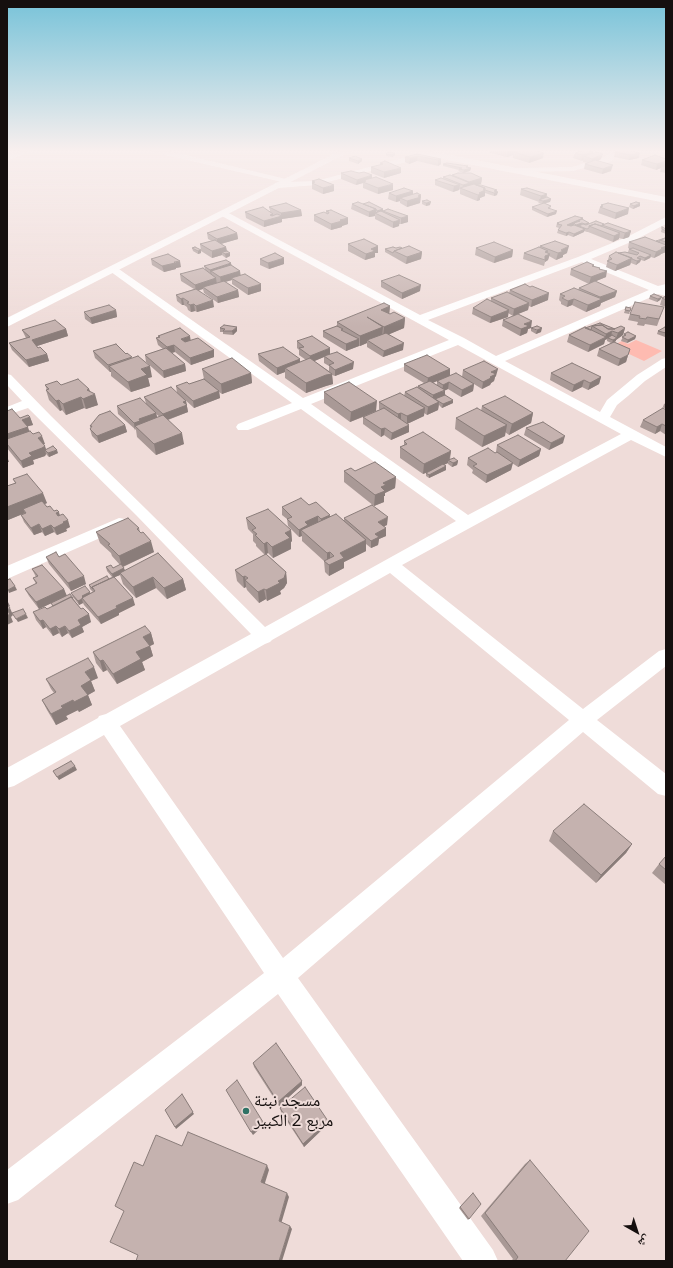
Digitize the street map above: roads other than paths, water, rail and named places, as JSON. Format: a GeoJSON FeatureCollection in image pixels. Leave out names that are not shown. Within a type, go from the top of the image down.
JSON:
{"type":"FeatureCollection","features":[{"type":"Feature","properties":{"kind":"street"},"geometry":{"type":"LineString","coordinates":[[7,323],[231,209]]}},
{"type":"Feature","properties":{"kind":"street"},"geometry":{"type":"LineString","coordinates":[[223,213],[497,360],[666,453]]}},
{"type":"Feature","properties":{"kind":"street"},"geometry":{"type":"LineString","coordinates":[[420,319],[582,259],[630,239],[666,220]]}},
{"type":"Feature","properties":{"kind":"street"},"geometry":{"type":"LineString","coordinates":[[582,259],[664,290]]}},
{"type":"Feature","properties":{"kind":"street"},"geometry":{"type":"LineString","coordinates":[[112,270],[467,522]]}},
{"type":"Feature","properties":{"kind":"street"},"geometry":{"type":"LineString","coordinates":[[497,360],[664,290]]}},
{"type":"Feature","properties":{"kind":"street"},"geometry":{"type":"LineString","coordinates":[[243,427],[460,340]]}},
{"type":"Feature","properties":{"kind":"street"},"geometry":{"type":"LineString","coordinates":[[603,418],[612,403],[623,393],[641,378],[666,362]]}},
{"type":"Feature","properties":{"kind":"street"},"geometry":{"type":"LineString","coordinates":[[7,378],[30,403],[141,512],[264,637]]}},
{"type":"Feature","properties":{"kind":"street"},"geometry":{"type":"LineString","coordinates":[[7,411],[30,403]]}},
{"type":"Feature","properties":{"kind":"street"},"geometry":{"type":"LineString","coordinates":[[7,779],[106,722],[264,637],[467,522],[632,434]]}},
{"type":"Feature","properties":{"kind":"street"},"geometry":{"type":"LineString","coordinates":[[7,573],[141,512]]}},
{"type":"Feature","properties":{"kind":"street"},"geometry":{"type":"LineString","coordinates":[[391,565],[666,787]]}},
{"type":"Feature","properties":{"kind":"street"},"geometry":{"type":"LineString","coordinates":[[7,1189],[281,976],[584,720],[666,656]]}},
{"type":"Feature","properties":{"kind":"street"},"geometry":{"type":"LineString","coordinates":[[106,722],[281,976],[482,1261]]}},
{"type":"Feature","properties":{"kind":"place","name":"مسجد نبتة مربع 2 الكبير"},"geometry":{"type":"Point","coordinates":[246,1111]}}]}
